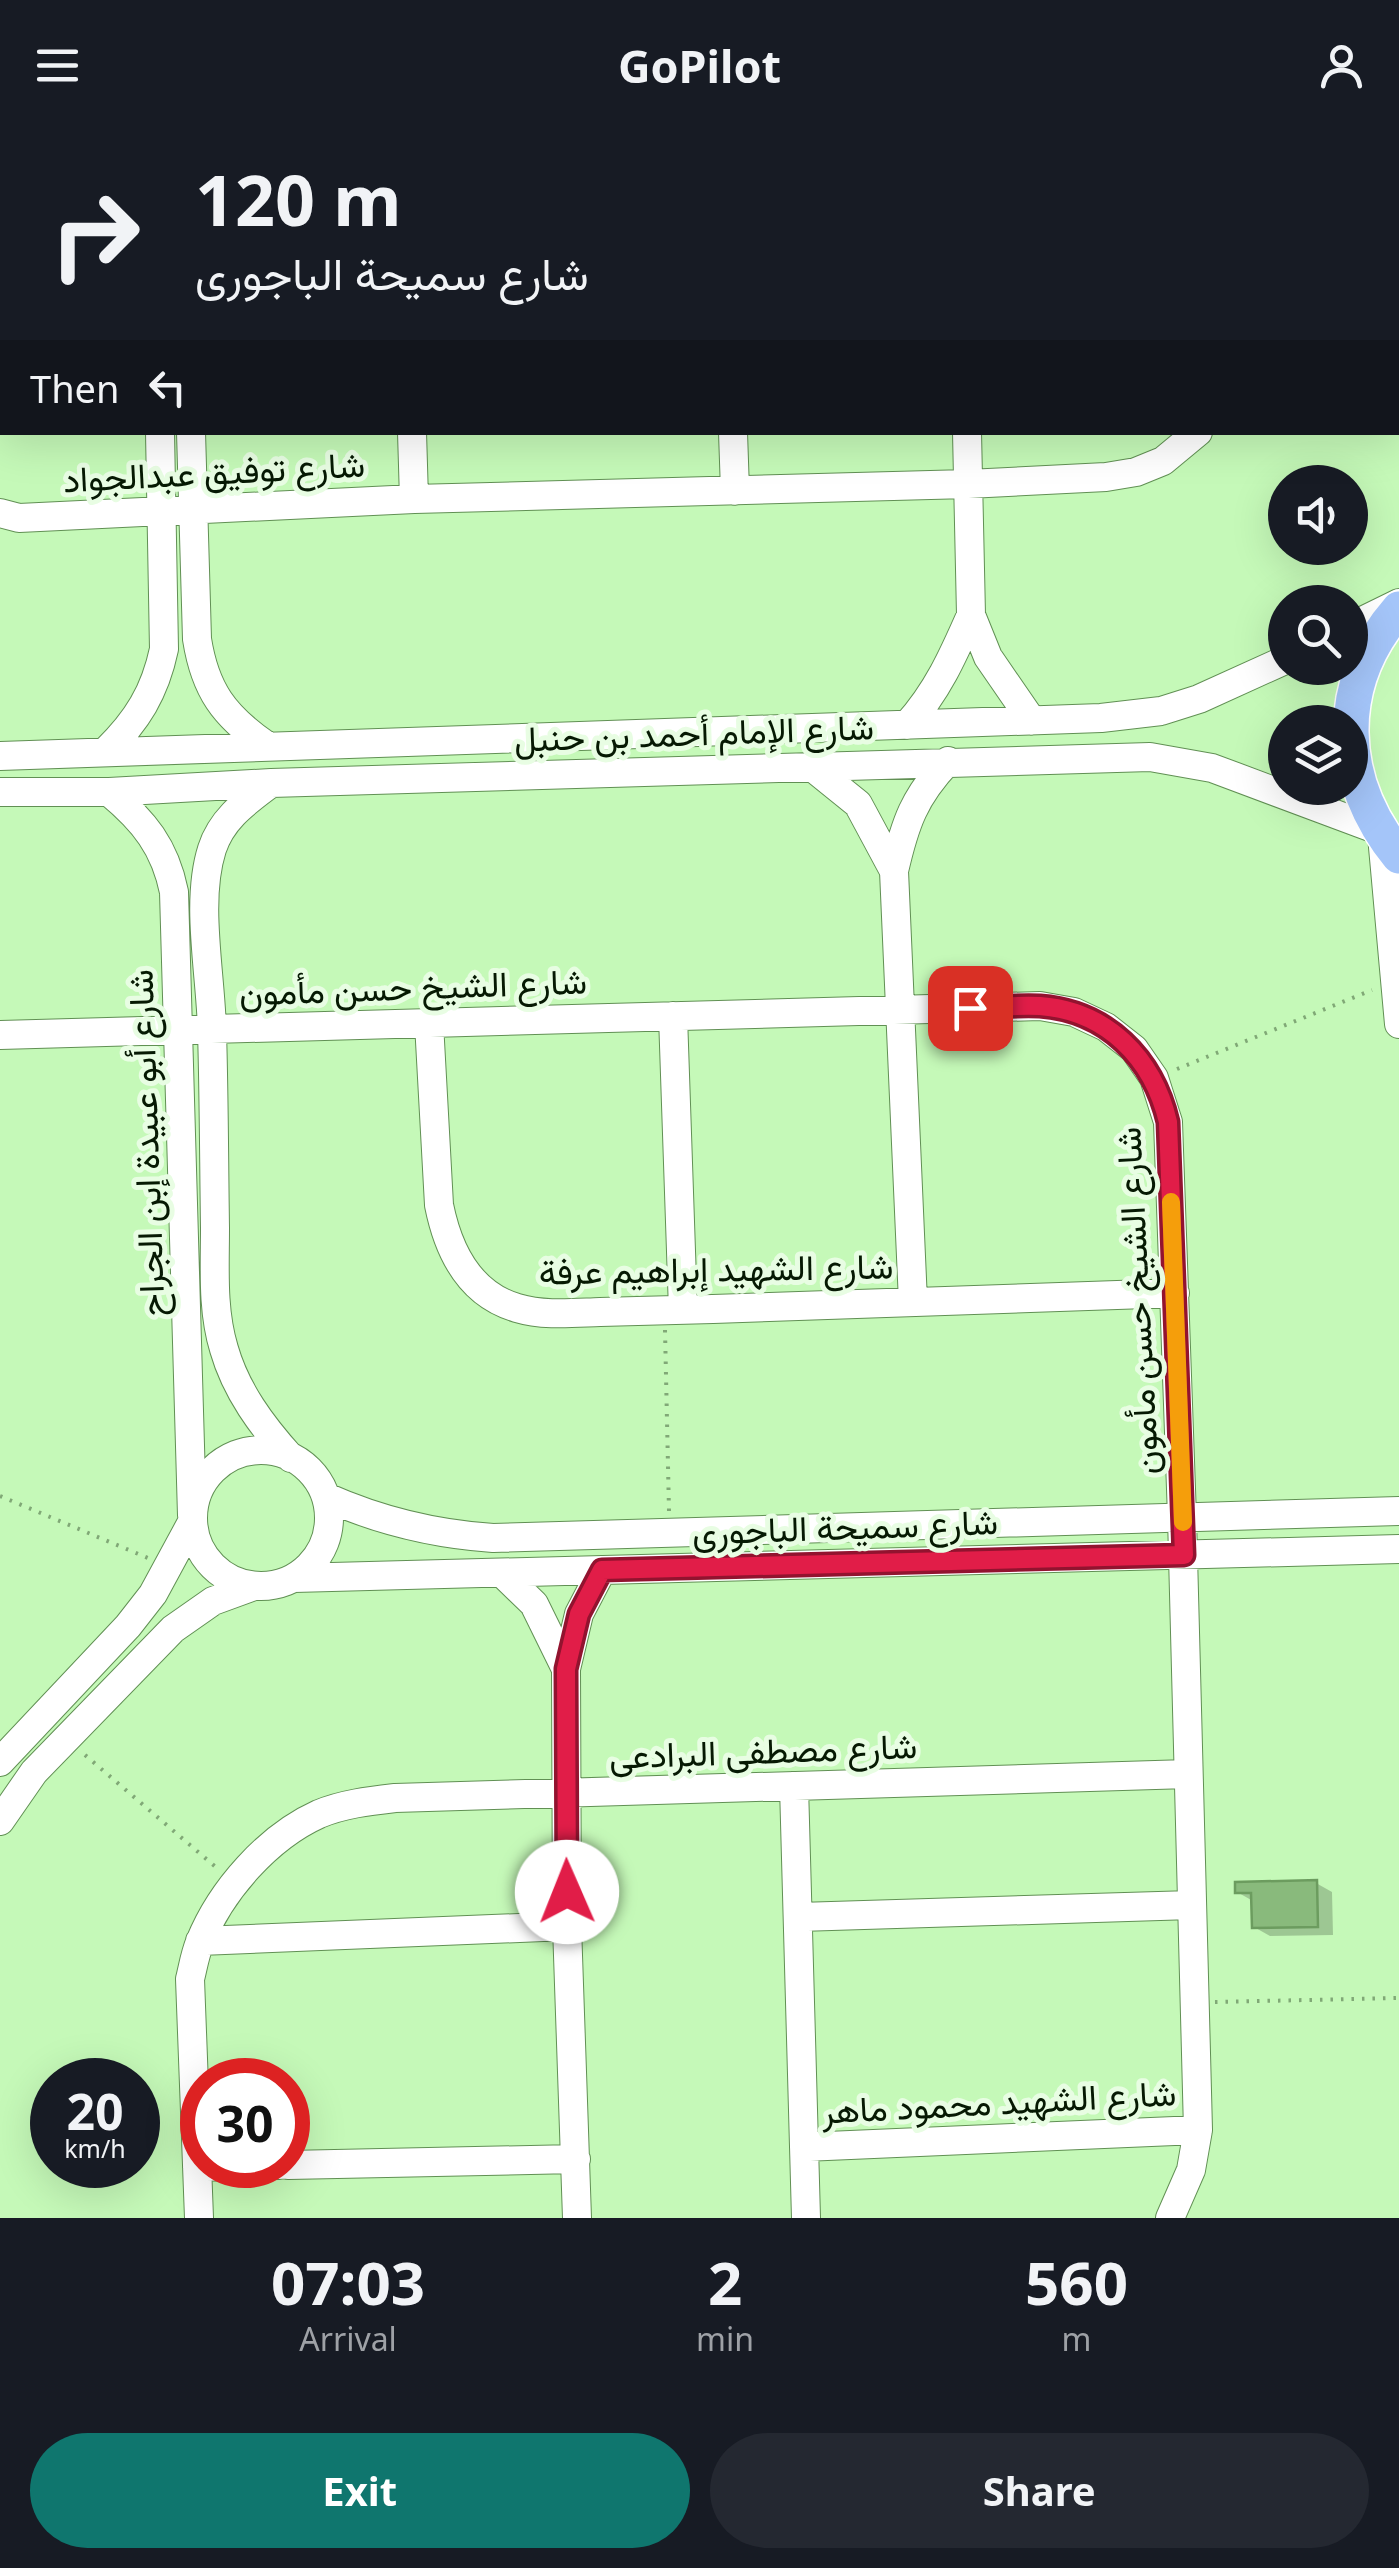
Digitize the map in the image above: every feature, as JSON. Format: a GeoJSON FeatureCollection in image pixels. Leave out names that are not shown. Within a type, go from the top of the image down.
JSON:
{"type":"FeatureCollection","features":[{"type":"Feature","properties":{"kind":"main road"},"geometry":{"type":"LineString","coordinates":[[1387,840],[1362,797],[1352,763],[1350,727],[1355,691],[1366,657],[1399,606]]}},
{"type":"Feature","properties":{"kind":"street"},"geometry":{"type":"LineString","coordinates":[[106,751],[147,702],[159,673],[166,631],[160,435]]}},
{"type":"Feature","properties":{"kind":"street"},"geometry":{"type":"LineString","coordinates":[[191,435],[201,667],[210,690],[226,711],[266,746]]}},
{"type":"Feature","properties":{"kind":"street"},"geometry":{"type":"LineString","coordinates":[[412,435],[414,499]]}},
{"type":"Feature","properties":{"kind":"street"},"geometry":{"type":"LineString","coordinates":[[733,435],[735,490]]}},
{"type":"Feature","properties":{"kind":"street"},"geometry":{"type":"LineString","coordinates":[[967,435],[970,616],[988,657],[1032,720]]}},
{"type":"Feature","properties":{"kind":"street","name":"شارع توفيق عبدالجواد"},"geometry":{"type":"LineString","coordinates":[[0,514],[19,518],[414,499],[1106,477],[1163,462],[1194,435]]}},
{"type":"Feature","properties":{"kind":"street"},"geometry":{"type":"LineString","coordinates":[[1368,620],[1399,606]]}},
{"type":"Feature","properties":{"kind":"street"},"geometry":{"type":"LineString","coordinates":[[907,725],[940,682],[970,616]]}},
{"type":"Feature","properties":{"kind":"street","name":"شارع الإمام أحمد بن حنبل"},"geometry":{"type":"LineString","coordinates":[[0,756],[1100,718],[1160,711],[1199,699],[1268,668]]}},
{"type":"Feature","properties":{"kind":"street"},"geometry":{"type":"LineString","coordinates":[[786,728],[799,766],[858,804],[894,871]]}},
{"type":"Feature","properties":{"kind":"street","name":"شارع الإمام أحمد بن حنبل"},"geometry":{"type":"LineString","coordinates":[[0,792],[108,792],[948,760],[1150,757],[1212,768],[1387,840]]}},
{"type":"Feature","properties":{"kind":"street"},"geometry":{"type":"LineString","coordinates":[[913,1302],[894,871],[914,804],[948,760]]}},
{"type":"Feature","properties":{"kind":"street","name":"شارع أبو عبيدة إبن الجراح"},"geometry":{"type":"LineString","coordinates":[[272,783],[238,807],[222,826],[204,888],[212,1028],[218,1323],[224,1350],[242,1392],[263,1427],[291,1458]]}},
{"type":"Feature","properties":{"kind":"street","name":"شارع أبو عبيدة إبن الجراح"},"geometry":{"type":"LineString","coordinates":[[0,1762],[128,1626],[170,1566],[192,1519],[174,892],[169,866],[155,836],[133,811],[108,792]]}},
{"type":"Feature","properties":{"kind":"street"},"geometry":{"type":"LineString","coordinates":[[1387,840],[1399,1024]]}},
{"type":"Feature","properties":{"kind":"street","name":"شارع الشيخ حسن مأمون"},"geometry":{"type":"LineString","coordinates":[[0,1035],[1040,1006],[1074,1012],[1106,1027],[1134,1050],[1154,1078],[1168,1122],[1176,1293],[1198,2130],[1191,2170],[1170,2218]]}},
{"type":"Feature","properties":{"kind":"street"},"geometry":{"type":"LineString","coordinates":[[673,1016],[673,1310]]}},
{"type":"Feature","properties":{"kind":"street","name":"شارع الشهيد إبراهيم عرفة"},"geometry":{"type":"LineString","coordinates":[[429,1023],[439,1206],[444,1234],[455,1259],[473,1280],[491,1296],[514,1308],[543,1313],[1176,1293]]}},
{"type":"Feature","properties":{"kind":"street"},"geometry":{"type":"LineString","coordinates":[[0,1820],[34,1772],[173,1629],[213,1600],[254,1586],[281,1584],[312,1563],[324,1543],[329,1520],[326,1497],[306,1468],[291,1458],[265,1450],[238,1454],[215,1468],[199,1489],[192,1519],[198,1546],[211,1566],[231,1580],[254,1586]]}},
{"type":"Feature","properties":{"kind":"street","name":"شارع سميحة الباجورى"},"geometry":{"type":"LineString","coordinates":[[326,1497],[390,1522],[458,1536],[493,1538],[1399,1511]]}},
{"type":"Feature","properties":{"kind":"street","name":"شارع سميحة الباجورى"},"geometry":{"type":"LineString","coordinates":[[294,1578],[1399,1549]]}},
{"type":"Feature","properties":{"kind":"street"},"geometry":{"type":"LineString","coordinates":[[578,2218],[568,1926],[566,1669],[579,1614],[602,1570]]}},
{"type":"Feature","properties":{"kind":"street"},"geometry":{"type":"LineString","coordinates":[[502,1572],[534,1604],[566,1669]]}},
{"type":"Feature","properties":{"kind":"street","name":"شارع مصطفى البرادعى"},"geometry":{"type":"LineString","coordinates":[[193,2058],[190,1980],[200,1942],[236,1884],[263,1852],[290,1830],[322,1813],[358,1802],[1188,1774]]}},
{"type":"Feature","properties":{"kind":"street"},"geometry":{"type":"LineString","coordinates":[[794,1786],[806,2218]]}},
{"type":"Feature","properties":{"kind":"street"},"geometry":{"type":"LineString","coordinates":[[799,1917],[1192,1906]]}},
{"type":"Feature","properties":{"kind":"street"},"geometry":{"type":"LineString","coordinates":[[200,1942],[568,1926]]}},
{"type":"Feature","properties":{"kind":"street","name":"شارع الشهيد محمود ماهر"},"geometry":{"type":"LineString","coordinates":[[804,2148],[1198,2130]]}},
{"type":"Feature","properties":{"kind":"street"},"geometry":{"type":"LineString","coordinates":[[310,2165],[576,2159]]}},
{"type":"Feature","properties":{"kind":"street","name":"شارع مصطفى البرادعى"},"geometry":{"type":"LineString","coordinates":[[198,2188],[199,2218]]}},
{"type":"Feature","properties":{"kind":"path"},"geometry":{"type":"LineString","coordinates":[[1154,1078],[1394,980]]}},
{"type":"Feature","properties":{"kind":"path"},"geometry":{"type":"LineString","coordinates":[[669,1532],[673,1310]]}},
{"type":"Feature","properties":{"kind":"path"},"geometry":{"type":"LineString","coordinates":[[0,1496],[170,1566]]}},
{"type":"Feature","properties":{"kind":"path"},"geometry":{"type":"LineString","coordinates":[[67,1738],[236,1884]]}},
{"type":"Feature","properties":{"kind":"path"},"geometry":{"type":"LineString","coordinates":[[1195,2002],[1399,1998]]}},
{"type":"Feature","properties":{"kind":"building"},"geometry":{"type":"Polygon","coordinates":[[[1317,1880],[1318,1927],[1252,1928],[1251,1893],[1235,1893],[1235,1882],[1317,1880]]]}},
{"type":"Feature","properties":{"kind":"slow traffic"},"geometry":{"type":"LineString","coordinates":[[1171,1202],[1183,1522]]}},
{"type":"Feature","properties":{"kind":"route"},"geometry":{"type":"LineString","coordinates":[[567,1892],[566,1669],[579,1614],[602,1570],[1184,1555],[1168,1122],[1163,1100],[1154,1078],[1134,1050],[1106,1027],[1074,1012],[1040,1006],[970,1008]]}}]}
